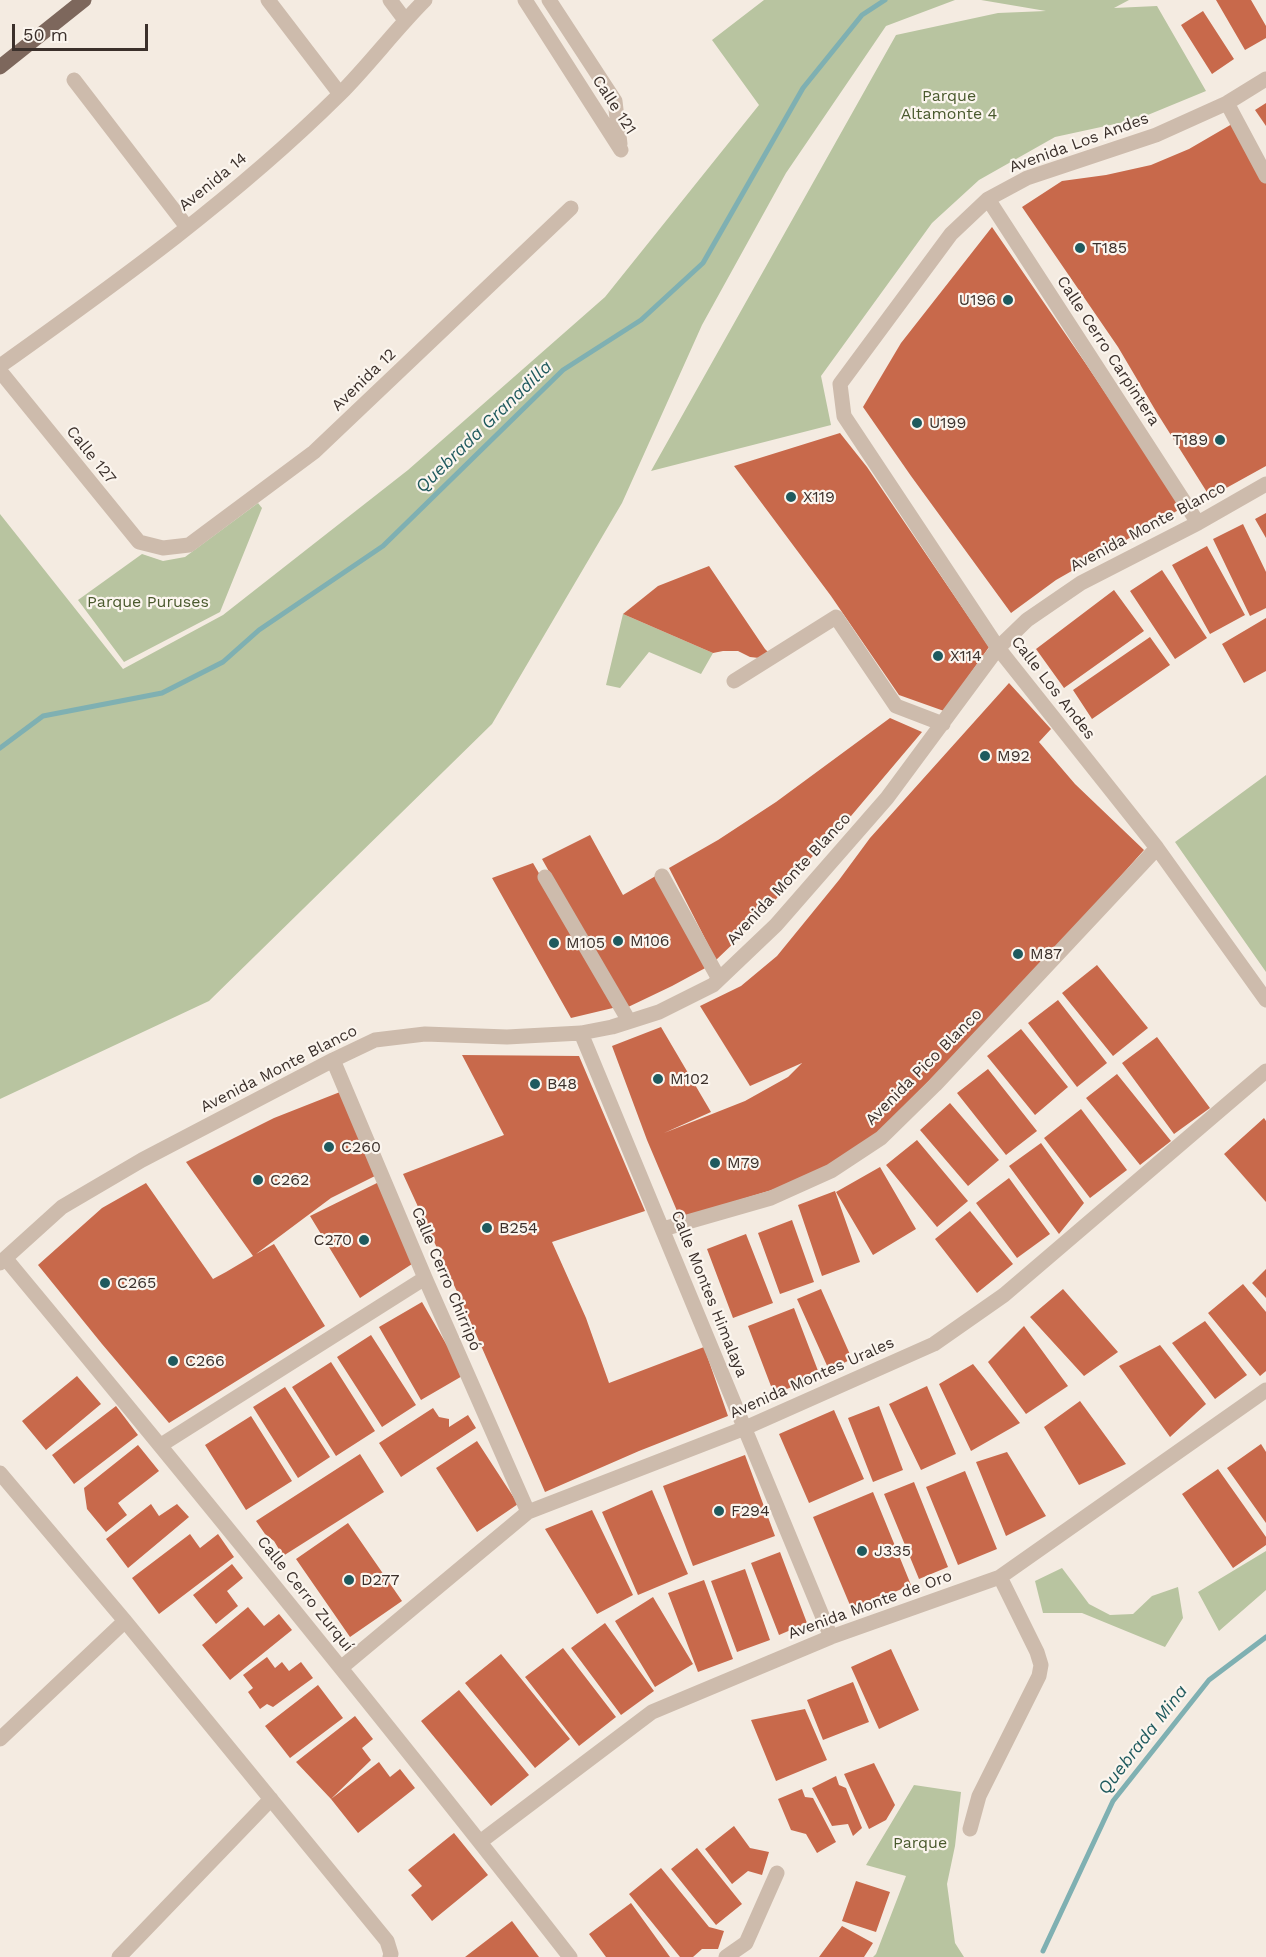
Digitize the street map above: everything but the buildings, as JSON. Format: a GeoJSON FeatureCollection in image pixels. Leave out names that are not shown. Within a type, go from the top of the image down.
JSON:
{"type":"FeatureCollection","features":[{"type":"Feature","properties":{"kind":"main road"},"geometry":{"type":"LineString","coordinates":[[0,67],[84,0]]}},
{"type":"Feature","properties":{"kind":"street"},"geometry":{"type":"LineString","coordinates":[[268,0],[340,94]]}},
{"type":"Feature","properties":{"kind":"street"},"geometry":{"type":"LineString","coordinates":[[390,0],[405,20]]}},
{"type":"Feature","properties":{"kind":"street","name":"Avenida 14"},"geometry":{"type":"LineString","coordinates":[[0,366],[125,277],[255,172],[340,94],[425,0]]}},
{"type":"Feature","properties":{"kind":"street","name":"Calle 121"},"geometry":{"type":"LineString","coordinates":[[525,0],[621,150],[615,102],[549,0]]}},
{"type":"Feature","properties":{"kind":"street","name":"Avenida Los Andes"},"geometry":{"type":"LineString","coordinates":[[840,384],[951,234],[988,199],[1027,178],[1156,135],[1227,103],[1266,79]]}},
{"type":"Feature","properties":{"kind":"street"},"geometry":{"type":"LineString","coordinates":[[74,80],[187,227]]}},
{"type":"Feature","properties":{"kind":"street"},"geometry":{"type":"LineString","coordinates":[[1227,103],[1266,176]]}},
{"type":"Feature","properties":{"kind":"street","name":"Calle Cerro Carpintera"},"geometry":{"type":"LineString","coordinates":[[988,199],[1198,523]]}},
{"type":"Feature","properties":{"kind":"street","name":"Avenida 12"},"geometry":{"type":"LineString","coordinates":[[163,548],[189,545],[314,453],[571,208]]}},
{"type":"Feature","properties":{"kind":"street","name":"Calle 127"},"geometry":{"type":"LineString","coordinates":[[0,371],[139,542],[163,548]]}},
{"type":"Feature","properties":{"kind":"street","name":"Calle Los Andes"},"geometry":{"type":"LineString","coordinates":[[840,384],[844,416],[998,648],[1157,848],[1266,1000]]}},
{"type":"Feature","properties":{"kind":"street","name":"Avenida Monte Blanco"},"geometry":{"type":"LineString","coordinates":[[3,1261],[62,1207],[142,1160],[375,1040],[425,1034],[507,1037],[581,1033],[659,1012],[712,985],[783,917],[887,798],[998,648],[1027,620],[1081,583],[1198,523],[1266,484]]}},
{"type":"Feature","properties":{"kind":"street"},"geometry":{"type":"LineString","coordinates":[[734,681],[836,617],[896,706],[943,724]]}},
{"type":"Feature","properties":{"kind":"street","name":"Avenida Pico Blanco"},"geometry":{"type":"LineString","coordinates":[[663,1229],[771,1198],[831,1171],[881,1138],[935,1086],[1157,848]]}},
{"type":"Feature","properties":{"kind":"street"},"geometry":{"type":"LineString","coordinates":[[662,876],[719,979]]}},
{"type":"Feature","properties":{"kind":"street"},"geometry":{"type":"LineString","coordinates":[[545,877],[629,1021]]}},
{"type":"Feature","properties":{"kind":"street","name":"Calle Montes Himalaya"},"geometry":{"type":"LineString","coordinates":[[581,1033],[831,1636]]}},
{"type":"Feature","properties":{"kind":"street","name":"Calle Cerro Chirripó"},"geometry":{"type":"LineString","coordinates":[[333,1060],[425,1278],[528,1512]]}},
{"type":"Feature","properties":{"kind":"street","name":"Avenida Montes Urales"},"geometry":{"type":"LineString","coordinates":[[342,1667],[528,1512],[745,1428],[934,1344],[1004,1295],[1266,1071]]}},
{"type":"Feature","properties":{"kind":"street","name":"Calle Cerro Zurquí"},"geometry":{"type":"LineString","coordinates":[[3,1261],[161,1445],[342,1667],[570,1957]]}},
{"type":"Feature","properties":{"kind":"street"},"geometry":{"type":"LineString","coordinates":[[161,1445],[425,1278]]}},
{"type":"Feature","properties":{"kind":"street","name":"Avenida Monte de Oro"},"geometry":{"type":"LineString","coordinates":[[480,1842],[652,1712],[831,1636],[1000,1576],[1266,1390]]}},
{"type":"Feature","properties":{"kind":"street"},"geometry":{"type":"LineString","coordinates":[[0,1473],[387,1941],[390,1957]]}},
{"type":"Feature","properties":{"kind":"street"},"geometry":{"type":"LineString","coordinates":[[970,1829],[979,1797],[1039,1676],[1041,1665],[1037,1652],[1000,1576]]}},
{"type":"Feature","properties":{"kind":"street"},"geometry":{"type":"LineString","coordinates":[[0,1739],[124,1621]]}},
{"type":"Feature","properties":{"kind":"street"},"geometry":{"type":"LineString","coordinates":[[119,1957],[271,1799]]}},
{"type":"Feature","properties":{"kind":"street"},"geometry":{"type":"LineString","coordinates":[[726,1957],[746,1943],[777,1873]]}},
{"type":"Feature","properties":{"kind":"green space"},"geometry":{"type":"Polygon","coordinates":[[[764,0],[955,0],[886,26],[786,173],[702,325],[622,503],[492,724],[209,1001],[0,1099],[0,514],[123,669],[223,615],[408,470],[605,297],[759,105],[712,40],[764,0]]]}},
{"type":"Feature","properties":{"kind":"green space","name":"Parque Altamonte 4"},"geometry":{"type":"Polygon","coordinates":[[[981,0],[1129,0],[1114,8],[1157,6],[1206,91],[1138,119],[1055,137],[979,180],[932,223],[821,376],[831,425],[651,471],[896,35],[998,13],[1046,11],[981,0]]]}},
{"type":"Feature","properties":{"kind":"green space","name":"Parque Puruses"},"geometry":{"type":"Polygon","coordinates":[[[258,503],[262,508],[220,612],[124,662],[78,600],[142,554],[163,561],[185,557],[258,503]]]}},
{"type":"Feature","properties":{"kind":"green space"},"geometry":{"type":"Polygon","coordinates":[[[623,614],[713,653],[701,674],[649,652],[620,688],[606,685],[623,614]]]}},
{"type":"Feature","properties":{"kind":"green space"},"geometry":{"type":"Polygon","coordinates":[[[1266,775],[1266,972],[1175,842],[1266,775]]]}},
{"type":"Feature","properties":{"kind":"green space"},"geometry":{"type":"Polygon","coordinates":[[[1266,1551],[1266,1590],[1219,1631],[1198,1592],[1266,1551]]]}},
{"type":"Feature","properties":{"kind":"green space"},"geometry":{"type":"Polygon","coordinates":[[[1062,1568],[1089,1604],[1110,1615],[1133,1614],[1152,1596],[1178,1587],[1183,1618],[1165,1647],[1082,1613],[1043,1613],[1035,1581],[1062,1568]]]}},
{"type":"Feature","properties":{"kind":"green space","name":"Parque"},"geometry":{"type":"Polygon","coordinates":[[[914,1785],[961,1792],[955,1846],[947,1884],[955,1943],[964,1957],[873,1957],[906,1876],[866,1865],[914,1785]]]}},
{"type":"Feature","properties":{"kind":"waterway","name":"Quebrada Granadilla"},"geometry":{"type":"LineString","coordinates":[[0,748],[43,716],[162,693],[223,662],[259,630],[383,546],[563,370],[641,320],[703,263],[803,88],[862,15],[885,0]]}},
{"type":"Feature","properties":{"kind":"waterway","name":"Quebrada Mina"},"geometry":{"type":"LineString","coordinates":[[1043,1951],[1113,1801],[1209,1680],[1266,1637]]}},
{"type":"Feature","properties":{"kind":"place","name":"T185"},"geometry":{"type":"Point","coordinates":[1080,248]}},
{"type":"Feature","properties":{"kind":"place","name":"U196"},"geometry":{"type":"Point","coordinates":[1008,300]}},
{"type":"Feature","properties":{"kind":"place","name":"U199"},"geometry":{"type":"Point","coordinates":[917,423]}},
{"type":"Feature","properties":{"kind":"place","name":"T189"},"geometry":{"type":"Point","coordinates":[1220,440]}},
{"type":"Feature","properties":{"kind":"place","name":"X119"},"geometry":{"type":"Point","coordinates":[791,497]}},
{"type":"Feature","properties":{"kind":"place","name":"X114"},"geometry":{"type":"Point","coordinates":[938,656]}},
{"type":"Feature","properties":{"kind":"place","name":"M92"},"geometry":{"type":"Point","coordinates":[985,756]}},
{"type":"Feature","properties":{"kind":"place","name":"M106"},"geometry":{"type":"Point","coordinates":[618,941]}},
{"type":"Feature","properties":{"kind":"place","name":"M105"},"geometry":{"type":"Point","coordinates":[554,943]}},
{"type":"Feature","properties":{"kind":"place","name":"M87"},"geometry":{"type":"Point","coordinates":[1018,954]}},
{"type":"Feature","properties":{"kind":"place","name":"M102"},"geometry":{"type":"Point","coordinates":[658,1079]}},
{"type":"Feature","properties":{"kind":"place","name":"B48"},"geometry":{"type":"Point","coordinates":[535,1084]}},
{"type":"Feature","properties":{"kind":"place","name":"C260"},"geometry":{"type":"Point","coordinates":[329,1147]}},
{"type":"Feature","properties":{"kind":"place","name":"M79"},"geometry":{"type":"Point","coordinates":[715,1163]}},
{"type":"Feature","properties":{"kind":"place","name":"C262"},"geometry":{"type":"Point","coordinates":[258,1180]}},
{"type":"Feature","properties":{"kind":"place","name":"B254"},"geometry":{"type":"Point","coordinates":[487,1228]}},
{"type":"Feature","properties":{"kind":"place","name":"C270"},"geometry":{"type":"Point","coordinates":[364,1240]}},
{"type":"Feature","properties":{"kind":"place","name":"C265"},"geometry":{"type":"Point","coordinates":[105,1283]}},
{"type":"Feature","properties":{"kind":"place","name":"C266"},"geometry":{"type":"Point","coordinates":[173,1361]}},
{"type":"Feature","properties":{"kind":"place","name":"F294"},"geometry":{"type":"Point","coordinates":[719,1511]}},
{"type":"Feature","properties":{"kind":"place","name":"J335"},"geometry":{"type":"Point","coordinates":[862,1551]}},
{"type":"Feature","properties":{"kind":"place","name":"D277"},"geometry":{"type":"Point","coordinates":[349,1580]}}]}
